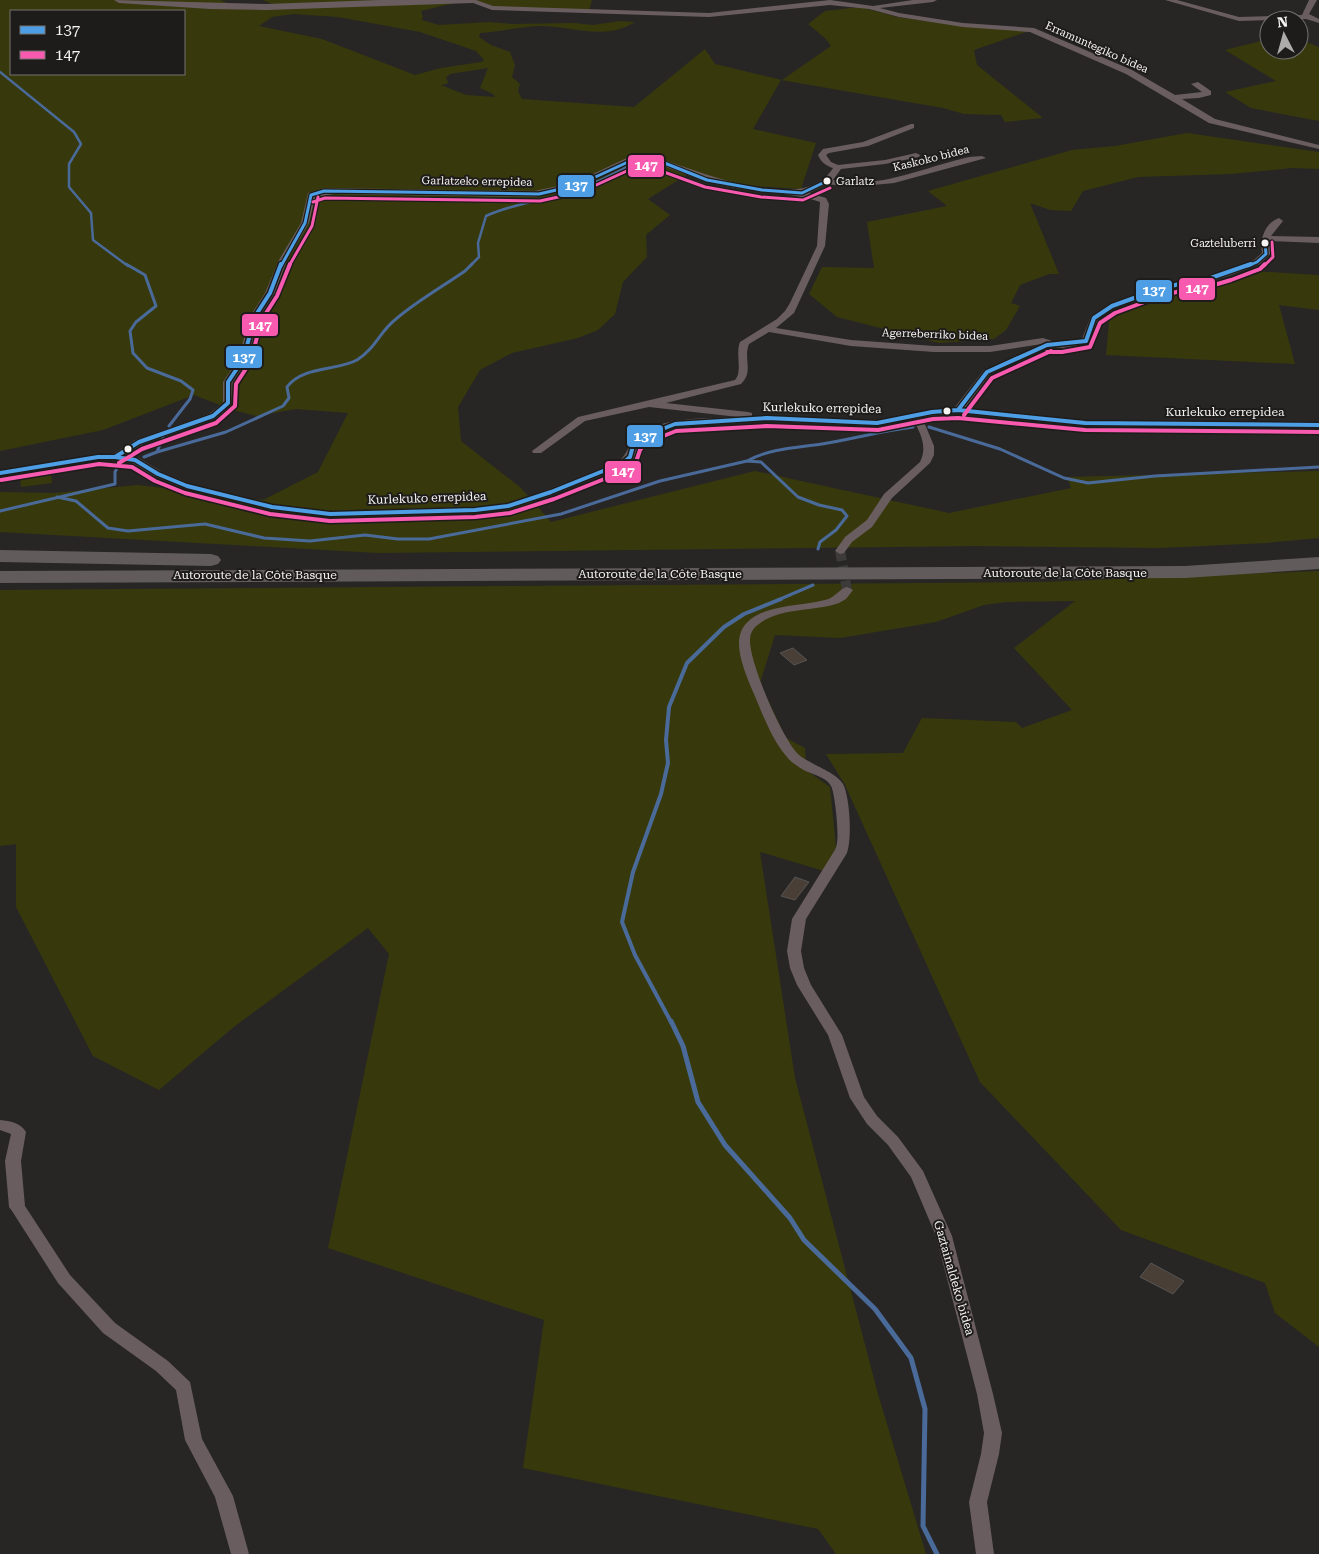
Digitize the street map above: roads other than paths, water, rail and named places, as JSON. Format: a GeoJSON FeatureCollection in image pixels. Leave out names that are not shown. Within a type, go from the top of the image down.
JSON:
{"type":"FeatureCollection","features":[{"type":"Feature","properties":{"kind":"highway","name":"Autoroute de la Côte Basque"},"geometry":{"type":"LineString","coordinates":[[0,556],[301,562],[574,563],[1179,559],[1319,550]]}},
{"type":"Feature","properties":{"kind":"highway","name":"Autoroute de la Côte Basque"},"geometry":{"type":"LineString","coordinates":[[0,577],[1185,572],[1319,562]]}},
{"type":"Feature","properties":{"kind":"main road"},"geometry":{"type":"LineString","coordinates":[[119,0],[210,6],[268,7],[471,0]]}},
{"type":"Feature","properties":{"kind":"street","name":"Erramuntegiko bidea"},"geometry":{"type":"LineString","coordinates":[[471,0],[492,8],[709,15],[833,1],[869,7],[899,16],[963,25],[1031,30],[1129,72],[1212,121],[1319,147]]}},
{"type":"Feature","properties":{"kind":"street"},"geometry":{"type":"LineString","coordinates":[[869,7],[933,0]]}},
{"type":"Feature","properties":{"kind":"street"},"geometry":{"type":"LineString","coordinates":[[1169,0],[1239,19],[1259,19]]}},
{"type":"Feature","properties":{"kind":"street"},"geometry":{"type":"LineString","coordinates":[[1174,97],[1199,96],[1208,93],[1195,84]]}},
{"type":"Feature","properties":{"kind":"street"},"geometry":{"type":"LineString","coordinates":[[911,126],[865,144],[826,152],[822,155],[828,164],[838,168],[885,162],[916,154]]}},
{"type":"Feature","properties":{"kind":"street","name":"Garlatzeko errepidea"},"geometry":{"type":"LineString","coordinates":[[115,457],[139,442],[213,416],[228,403],[228,382],[244,358],[254,318],[270,292],[282,260],[305,223],[312,195],[317,192],[545,194],[584,183],[634,158],[644,156],[721,183],[762,190],[802,193],[823,200],[825,204],[821,246],[796,303],[789,313],[769,329],[745,342],[741,348],[745,375],[737,382],[649,404]]}},
{"type":"Feature","properties":{"kind":"street","name":"Kaskoko bidea"},"geometry":{"type":"LineString","coordinates":[[827,181],[838,185],[875,183],[933,170],[963,159],[982,158]]}},
{"type":"Feature","properties":{"kind":"street"},"geometry":{"type":"LineString","coordinates":[[802,193],[827,181],[838,168]]}},
{"type":"Feature","properties":{"kind":"street"},"geometry":{"type":"LineString","coordinates":[[958,410],[987,372],[1047,345],[1086,341],[1094,318],[1112,306],[1156,290],[1182,283],[1202,281],[1257,262],[1266,254],[1267,232],[1279,221]]}},
{"type":"Feature","properties":{"kind":"street"},"geometry":{"type":"LineString","coordinates":[[1266,238],[1319,240]]}},
{"type":"Feature","properties":{"kind":"street","name":"Agerreberriko bidea"},"geometry":{"type":"LineString","coordinates":[[769,329],[809,337],[874,345],[952,350],[992,348],[1043,341],[1047,345]]}},
{"type":"Feature","properties":{"kind":"street"},"geometry":{"type":"LineString","coordinates":[[537,451],[582,419],[649,404],[747,414],[754,420]]}},
{"type":"Feature","properties":{"kind":"street","name":"Kurlekuko errepidea"},"geometry":{"type":"LineString","coordinates":[[0,473],[98,457],[115,457],[134,460],[158,474],[187,486],[272,507],[330,514],[475,510],[508,506],[624,463],[630,457],[633,446],[642,436],[675,424],[796,418],[858,423],[890,421],[940,411],[958,410],[1085,423],[1319,425]]}},
{"type":"Feature","properties":{"kind":"street"},"geometry":{"type":"LineString","coordinates":[[840,551],[850,538],[874,519],[889,495],[928,461],[930,449],[916,416]]}},
{"type":"Feature","properties":{"kind":"street","name":"Gaztainaldeko bidea"},"geometry":{"type":"LineString","coordinates":[[848,590],[840,599],[828,603],[778,611],[765,616],[746,630],[743,638],[755,683],[786,748],[805,766],[832,779],[841,793],[844,842],[829,874],[799,919],[794,951],[797,968],[804,986],[834,1035],[857,1098],[872,1120],[894,1141],[918,1175],[944,1236],[985,1394],[993,1433],[990,1454],[978,1502],[985,1554]]}},
{"type":"Feature","properties":{"kind":"street"},"geometry":{"type":"LineString","coordinates":[[0,1125],[9,1126],[19,1132],[13,1161],[18,1207],[64,1279],[109,1328],[162,1366],[184,1387],[194,1440],[224,1496],[240,1554]]}},
{"type":"Feature","properties":{"kind":"waterway"},"geometry":{"type":"LineString","coordinates":[[0,72],[74,132],[81,144],[69,164],[69,187],[91,213],[93,240],[128,266]]}},
{"type":"Feature","properties":{"kind":"waterway"},"geometry":{"type":"LineString","coordinates":[[157,452],[226,432],[283,406],[289,398],[287,387],[301,375],[357,360],[369,350],[386,329],[404,312],[465,271],[479,257],[478,243],[486,216],[506,208],[577,190],[605,178],[640,159]]}},
{"type":"Feature","properties":{"kind":"waterway"},"geometry":{"type":"LineString","coordinates":[[126,264],[145,275],[156,306],[136,322],[130,331],[133,353],[147,368],[181,381],[193,390],[190,399],[169,426]]}},
{"type":"Feature","properties":{"kind":"waterway"},"geometry":{"type":"LineString","coordinates":[[747,461],[774,451],[913,427]]}},
{"type":"Feature","properties":{"kind":"waterway"},"geometry":{"type":"LineString","coordinates":[[929,427],[1000,449],[1064,478],[1088,483],[1155,476],[1319,467]]}},
{"type":"Feature","properties":{"kind":"waterway"},"geometry":{"type":"LineString","coordinates":[[157,452],[163,437]]}},
{"type":"Feature","properties":{"kind":"waterway"},"geometry":{"type":"LineString","coordinates":[[144,457],[157,452]]}},
{"type":"Feature","properties":{"kind":"waterway"},"geometry":{"type":"LineString","coordinates":[[58,497],[76,501],[108,528],[128,531],[205,524],[264,538],[310,541],[365,535],[398,539],[429,539],[561,514],[660,481],[747,461]]}},
{"type":"Feature","properties":{"kind":"waterway"},"geometry":{"type":"LineString","coordinates":[[747,461],[761,462],[798,497],[819,505],[842,510],[847,516],[836,530],[820,542],[818,549]]}},
{"type":"Feature","properties":{"kind":"waterway"},"geometry":{"type":"LineString","coordinates":[[58,497],[115,484],[115,472],[118,466],[124,464]]}},
{"type":"Feature","properties":{"kind":"waterway"},"geometry":{"type":"LineString","coordinates":[[0,511],[58,497]]}},
{"type":"Feature","properties":{"kind":"waterway"},"geometry":{"type":"LineString","coordinates":[[778,600],[813,585]]}},
{"type":"Feature","properties":{"kind":"waterway"},"geometry":{"type":"LineString","coordinates":[[671,1022],[635,955],[622,922],[633,872],[661,794],[668,763],[666,740],[669,707],[687,663],[724,627],[744,614],[781,599]]}},
{"type":"Feature","properties":{"kind":"waterway"},"geometry":{"type":"LineString","coordinates":[[671,1021],[683,1046],[698,1102],[725,1145],[790,1218],[804,1240],[875,1309],[911,1358],[925,1409],[923,1526],[937,1554]]}},
{"type":"Feature","properties":{"kind":"tunnel"},"geometry":{"type":"LineString","coordinates":[[840,551],[847,590]]}},
{"type":"Feature","properties":{"kind":"place","name":"Garlatz"},"geometry":{"type":"Point","coordinates":[827,181]}},
{"type":"Feature","properties":{"kind":"place","name":"Gazteluberri"},"geometry":{"type":"Point","coordinates":[1265,243]}}]}
